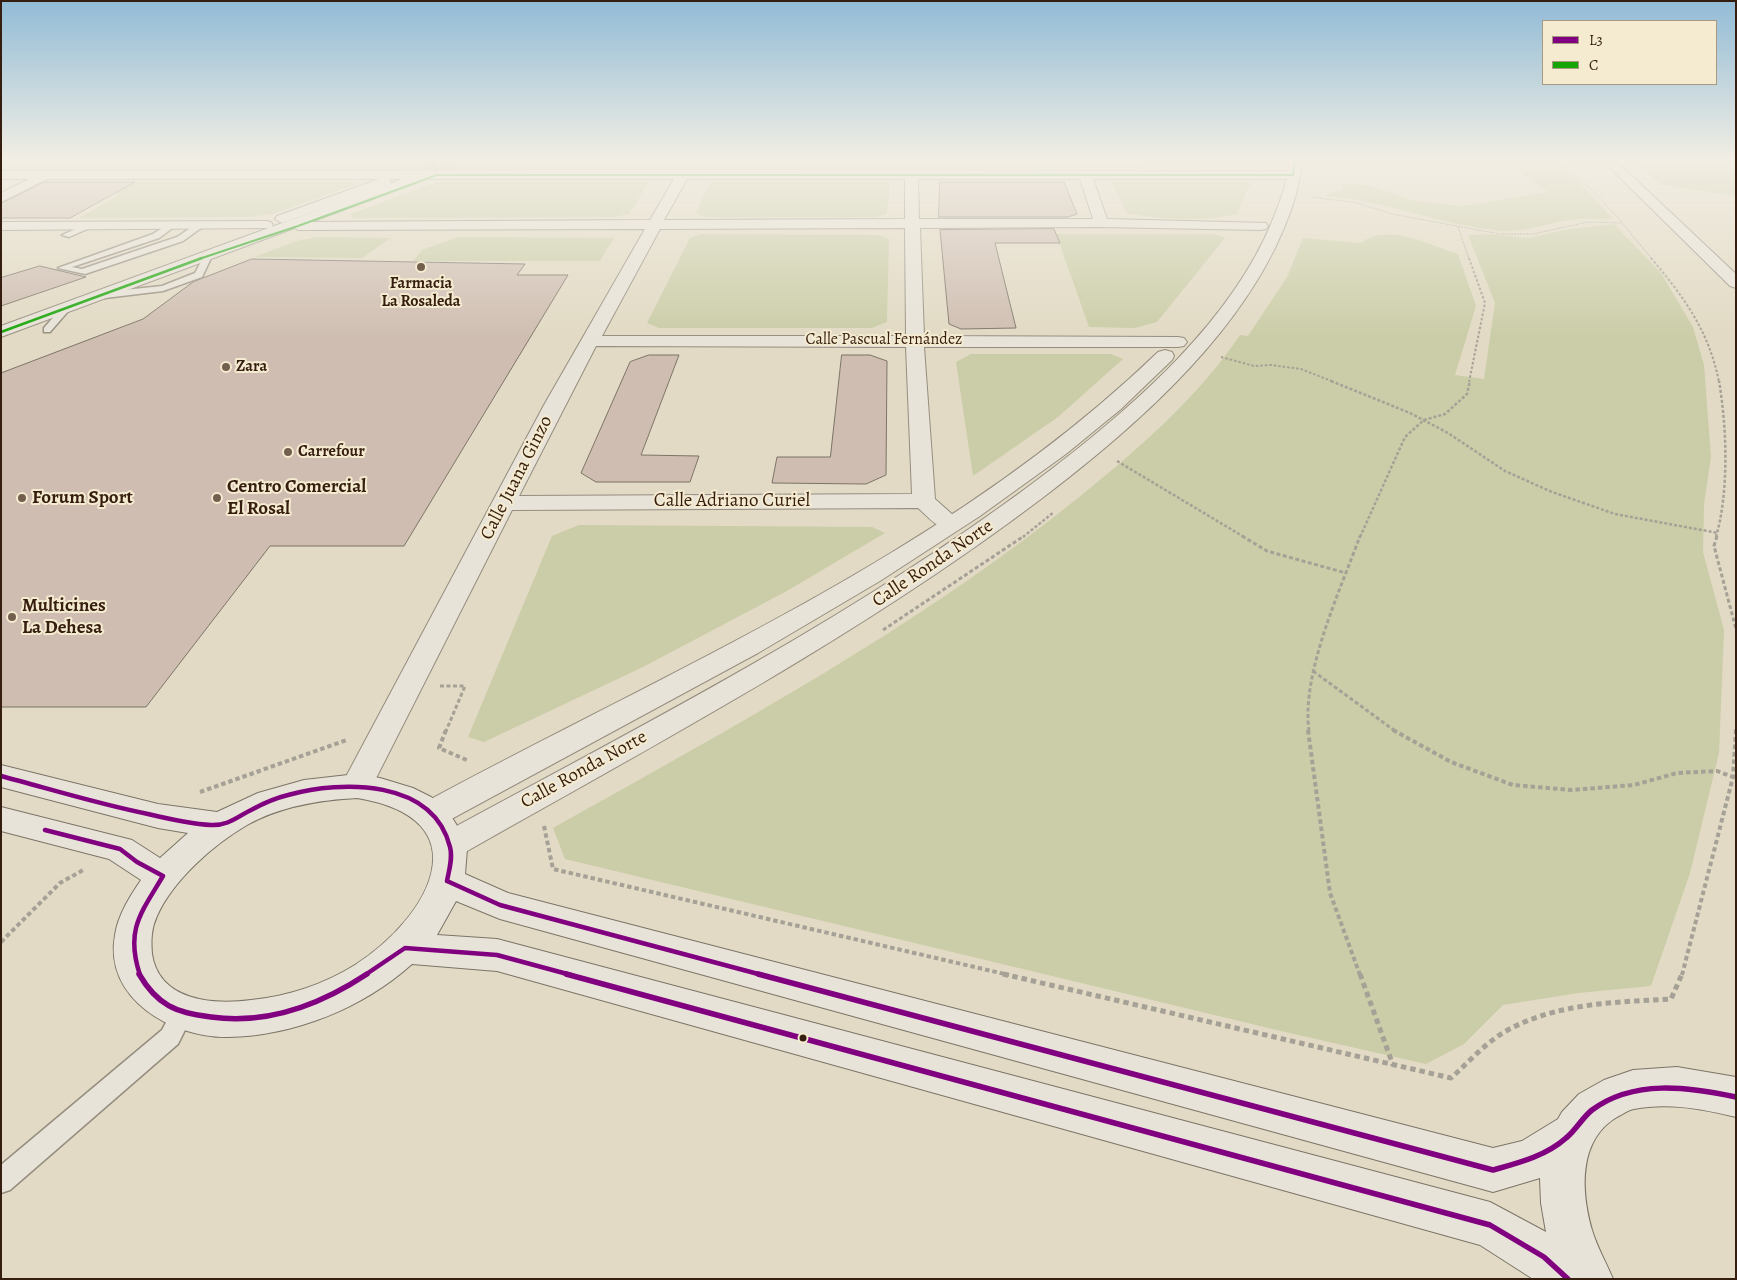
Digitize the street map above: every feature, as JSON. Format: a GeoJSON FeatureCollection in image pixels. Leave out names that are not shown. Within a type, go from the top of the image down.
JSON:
{"type":"FeatureCollection","features":[{"type":"Feature","properties":{"kind":"street"},"geometry":{"type":"LineString","coordinates":[[214,250],[281,220]]}},
{"type":"Feature","properties":{"kind":"street"},"geometry":{"type":"LineString","coordinates":[[1,332],[105,294],[294,220]]}},
{"type":"Feature","properties":{"kind":"street"},"geometry":{"type":"LineString","coordinates":[[237,245],[300,220]]}},
{"type":"Feature","properties":{"kind":"street"},"geometry":{"type":"LineString","coordinates":[[1,321],[214,250],[237,245],[315,220]]}},
{"type":"Feature","properties":{"kind":"street","name":"Calle Juana Ginzo"},"geometry":{"type":"LineString","coordinates":[[357,786],[554,405],[656,220]]}},
{"type":"Feature","properties":{"kind":"street"},"geometry":{"type":"LineString","coordinates":[[911,220],[915,340],[924,501],[951,524]]}},
{"type":"Feature","properties":{"kind":"street","name":"Calle Ronda Norte"},"geometry":{"type":"LineString","coordinates":[[432,814],[502,775],[748,647],[856,586],[1014,484],[1080,432],[1147,374],[1178,342],[1203,315],[1228,282],[1264,220]]}},
{"type":"Feature","properties":{"kind":"street","name":"Calle Ronda Norte"},"geometry":{"type":"LineString","coordinates":[[449,863],[929,570],[1104,440],[1174,372],[1228,311],[1272,243],[1277,220]]}},
{"type":"Feature","properties":{"kind":"street"},"geometry":{"type":"LineString","coordinates":[[1670,220],[1736,283]]}},
{"type":"Feature","properties":{"kind":"street"},"geometry":{"type":"LineString","coordinates":[[298,226],[1101,223],[1261,226]]}},
{"type":"Feature","properties":{"kind":"street"},"geometry":{"type":"LineString","coordinates":[[1,226],[266,225]]}},
{"type":"Feature","properties":{"kind":"street","name":"Calle Pascual Fernández"},"geometry":{"type":"LineString","coordinates":[[590,341],[915,340],[1178,342]]}},
{"type":"Feature","properties":{"kind":"street","name":"Calle Adriano Curiel"},"geometry":{"type":"LineString","coordinates":[[504,504],[578,501],[924,501]]}},
{"type":"Feature","properties":{"kind":"street"},"geometry":{"type":"LineString","coordinates":[[1,776],[158,816],[222,825]]}},
{"type":"Feature","properties":{"kind":"street"},"geometry":{"type":"LineString","coordinates":[[449,863],[433,912],[405,948],[371,974],[325,1000],[274,1016],[224,1021],[182,1014],[151,995],[134,967],[133,934],[146,900],[163,876],[222,825],[256,808],[290,795],[325,788],[357,786],[401,794],[418,802],[432,814],[449,863],[500,905],[1493,1170],[1531,1160],[1571,1136],[1591,1110],[1619,1094],[1663,1087],[1696,1088],[1736,1097]]}},
{"type":"Feature","properties":{"kind":"street"},"geometry":{"type":"LineString","coordinates":[[1,819],[120,849],[163,876]]}},
{"type":"Feature","properties":{"kind":"street"},"geometry":{"type":"LineString","coordinates":[[405,948],[497,955],[1490,1225],[1544,1257],[1568,1279]]}},
{"type":"Feature","properties":{"kind":"street"},"geometry":{"type":"LineString","coordinates":[[1571,1136],[1562,1170],[1564,1214],[1580,1263],[1589,1279]]}},
{"type":"Feature","properties":{"kind":"lane"},"geometry":{"type":"LineString","coordinates":[[66,234],[90,226]]}},
{"type":"Feature","properties":{"kind":"lane"},"geometry":{"type":"LineString","coordinates":[[171,226],[156,236],[62,268],[82,272],[180,239],[201,226]]}},
{"type":"Feature","properties":{"kind":"lane"},"geometry":{"type":"LineString","coordinates":[[47,330],[65,309]]}},
{"type":"Feature","properties":{"kind":"lane"},"geometry":{"type":"LineString","coordinates":[[1,1181],[170,1037],[182,1014]]}},
{"type":"Feature","properties":{"kind":"path"},"geometry":{"type":"LineString","coordinates":[[1421,220],[1500,234],[1533,234],[1588,222],[1622,223]]}},
{"type":"Feature","properties":{"kind":"path"},"geometry":{"type":"LineString","coordinates":[[1619,220],[1670,280],[1698,319],[1714,356],[1722,400],[1724,458],[1723,514],[1714,546],[1736,629]]}},
{"type":"Feature","properties":{"kind":"path"},"geometry":{"type":"LineString","coordinates":[[1393,1065],[1330,893],[1307,720],[1312,670],[1366,518],[1405,437],[1424,420],[1445,414],[1467,394],[1484,303],[1458,227]]}},
{"type":"Feature","properties":{"kind":"path"},"geometry":{"type":"LineString","coordinates":[[1221,357],[1254,366],[1271,365],[1301,369],[1424,420],[1505,471],[1552,492],[1615,514],[1718,533]]}},
{"type":"Feature","properties":{"kind":"path"},"geometry":{"type":"LineString","coordinates":[[1117,461],[1267,551],[1346,573]]}},
{"type":"Feature","properties":{"kind":"path"},"geometry":{"type":"LineString","coordinates":[[1312,670],[1385,726],[1451,762],[1513,784],[1572,790],[1634,785],[1676,773],[1717,771],[1733,776]]}},
{"type":"Feature","properties":{"kind":"path"},"geometry":{"type":"LineString","coordinates":[[542,817],[553,869],[1451,1078],[1506,1031],[1554,1012],[1617,1002],[1671,999],[1682,974],[1733,776],[1736,729]]}},
{"type":"Feature","properties":{"kind":"green space"},"geometry":{"type":"Polygon","coordinates":[[[1441,220],[1573,220],[1513,231],[1458,224],[1441,220]]]}},
{"type":"Feature","properties":{"kind":"green space"},"geometry":{"type":"Polygon","coordinates":[[[1614,224],[1661,273],[1693,327],[1704,365],[1711,457],[1704,504],[1703,552],[1724,630],[1719,753],[1690,873],[1651,986],[1578,993],[1503,1005],[1464,1044],[1426,1064],[565,859],[553,828],[756,713],[889,633],[1017,545],[1100,480],[1186,402],[1240,335],[1248,336],[1287,277],[1303,238],[1361,243],[1372,237],[1396,235],[1409,237],[1458,254],[1476,306],[1455,375],[1484,379],[1495,303],[1468,235],[1486,234],[1529,238],[1564,230],[1614,224]]]}},
{"type":"Feature","properties":{"kind":"green space"},"geometry":{"type":"Polygon","coordinates":[[[701,234],[878,235],[889,239],[887,322],[872,328],[659,328],[647,323],[690,238],[701,234]]]}},
{"type":"Feature","properties":{"kind":"green space"},"geometry":{"type":"Polygon","coordinates":[[[1056,234],[1215,234],[1225,238],[1157,322],[1135,328],[1089,327],[1056,234]]]}},
{"type":"Feature","properties":{"kind":"green space"},"geometry":{"type":"Polygon","coordinates":[[[318,237],[391,238],[362,258],[255,257],[296,241],[318,237]]]}},
{"type":"Feature","properties":{"kind":"green space"},"geometry":{"type":"Polygon","coordinates":[[[458,237],[614,238],[600,261],[413,261],[422,250],[458,237]]]}},
{"type":"Feature","properties":{"kind":"green space"},"geometry":{"type":"Polygon","coordinates":[[[971,354],[1111,354],[1123,359],[1058,417],[973,476],[956,362],[971,354]]]}},
{"type":"Feature","properties":{"kind":"green space"},"geometry":{"type":"Polygon","coordinates":[[[579,525],[872,527],[885,533],[785,592],[643,667],[484,742],[468,737],[552,536],[579,525]]]}},
{"type":"Feature","properties":{"kind":"building"},"geometry":{"type":"Polygon","coordinates":[[[1054,229],[1060,243],[995,243],[1016,328],[961,329],[949,324],[940,230],[1054,229]]]}},
{"type":"Feature","properties":{"kind":"building","name":"Centro Comercial El Rosal"},"geometry":{"type":"Polygon","coordinates":[[[252,259],[525,264],[517,275],[568,275],[404,546],[270,546],[146,707],[1,707],[1,373],[143,319],[193,282],[252,259]]]}},
{"type":"Feature","properties":{"kind":"building"},"geometry":{"type":"Polygon","coordinates":[[[40,266],[86,277],[1,306],[1,278],[40,266]]]}},
{"type":"Feature","properties":{"kind":"building"},"geometry":{"type":"Polygon","coordinates":[[[649,355],[679,355],[641,455],[699,456],[690,482],[596,482],[581,473],[630,362],[649,355]]]}},
{"type":"Feature","properties":{"kind":"building"},"geometry":{"type":"Polygon","coordinates":[[[842,355],[870,355],[887,361],[886,475],[866,484],[772,483],[777,457],[830,457],[842,355]]]}},
{"type":"Feature","properties":{"kind":"transit line","name":"C"},"geometry":{"type":"LineString","coordinates":[[1,332],[237,245],[315,220]]}},
{"type":"Feature","properties":{"kind":"transit line","name":"L3"},"geometry":{"type":"LineString","coordinates":[[1,776],[133,811],[185,822],[211,825],[229,823],[264,803],[309,790],[333,787],[383,790],[406,797],[426,808],[441,825],[451,851],[447,881],[500,905],[1493,1170],[1525,1161],[1555,1147],[1572,1133],[1592,1110],[1608,1100],[1625,1093],[1643,1089],[1680,1088],[1736,1097]]}},
{"type":"Feature","properties":{"kind":"transit line","name":"L3"},"geometry":{"type":"LineString","coordinates":[[45,830],[120,849],[137,862],[163,876],[138,918],[133,935],[134,952],[139,974],[150,992],[166,1005],[186,1014],[232,1020],[254,1019],[293,1011],[344,989],[405,948],[497,955],[1490,1225],[1544,1257],[1568,1279]]}},
{"type":"Feature","properties":{"kind":"place","name":"Farmacia La Rosaleda"},"geometry":{"type":"Point","coordinates":[421,267]}},
{"type":"Feature","properties":{"kind":"place","name":"Zara"},"geometry":{"type":"Point","coordinates":[226,367]}},
{"type":"Feature","properties":{"kind":"place","name":"Carrefour"},"geometry":{"type":"Point","coordinates":[288,452]}},
{"type":"Feature","properties":{"kind":"place","name":"Forum Sport"},"geometry":{"type":"Point","coordinates":[22,498]}},
{"type":"Feature","properties":{"kind":"place","name":"Centro Comercial El Rosal"},"geometry":{"type":"Point","coordinates":[217,498]}},
{"type":"Feature","properties":{"kind":"place","name":"Multicines La Dehesa"},"geometry":{"type":"Point","coordinates":[12,617]}}]}
